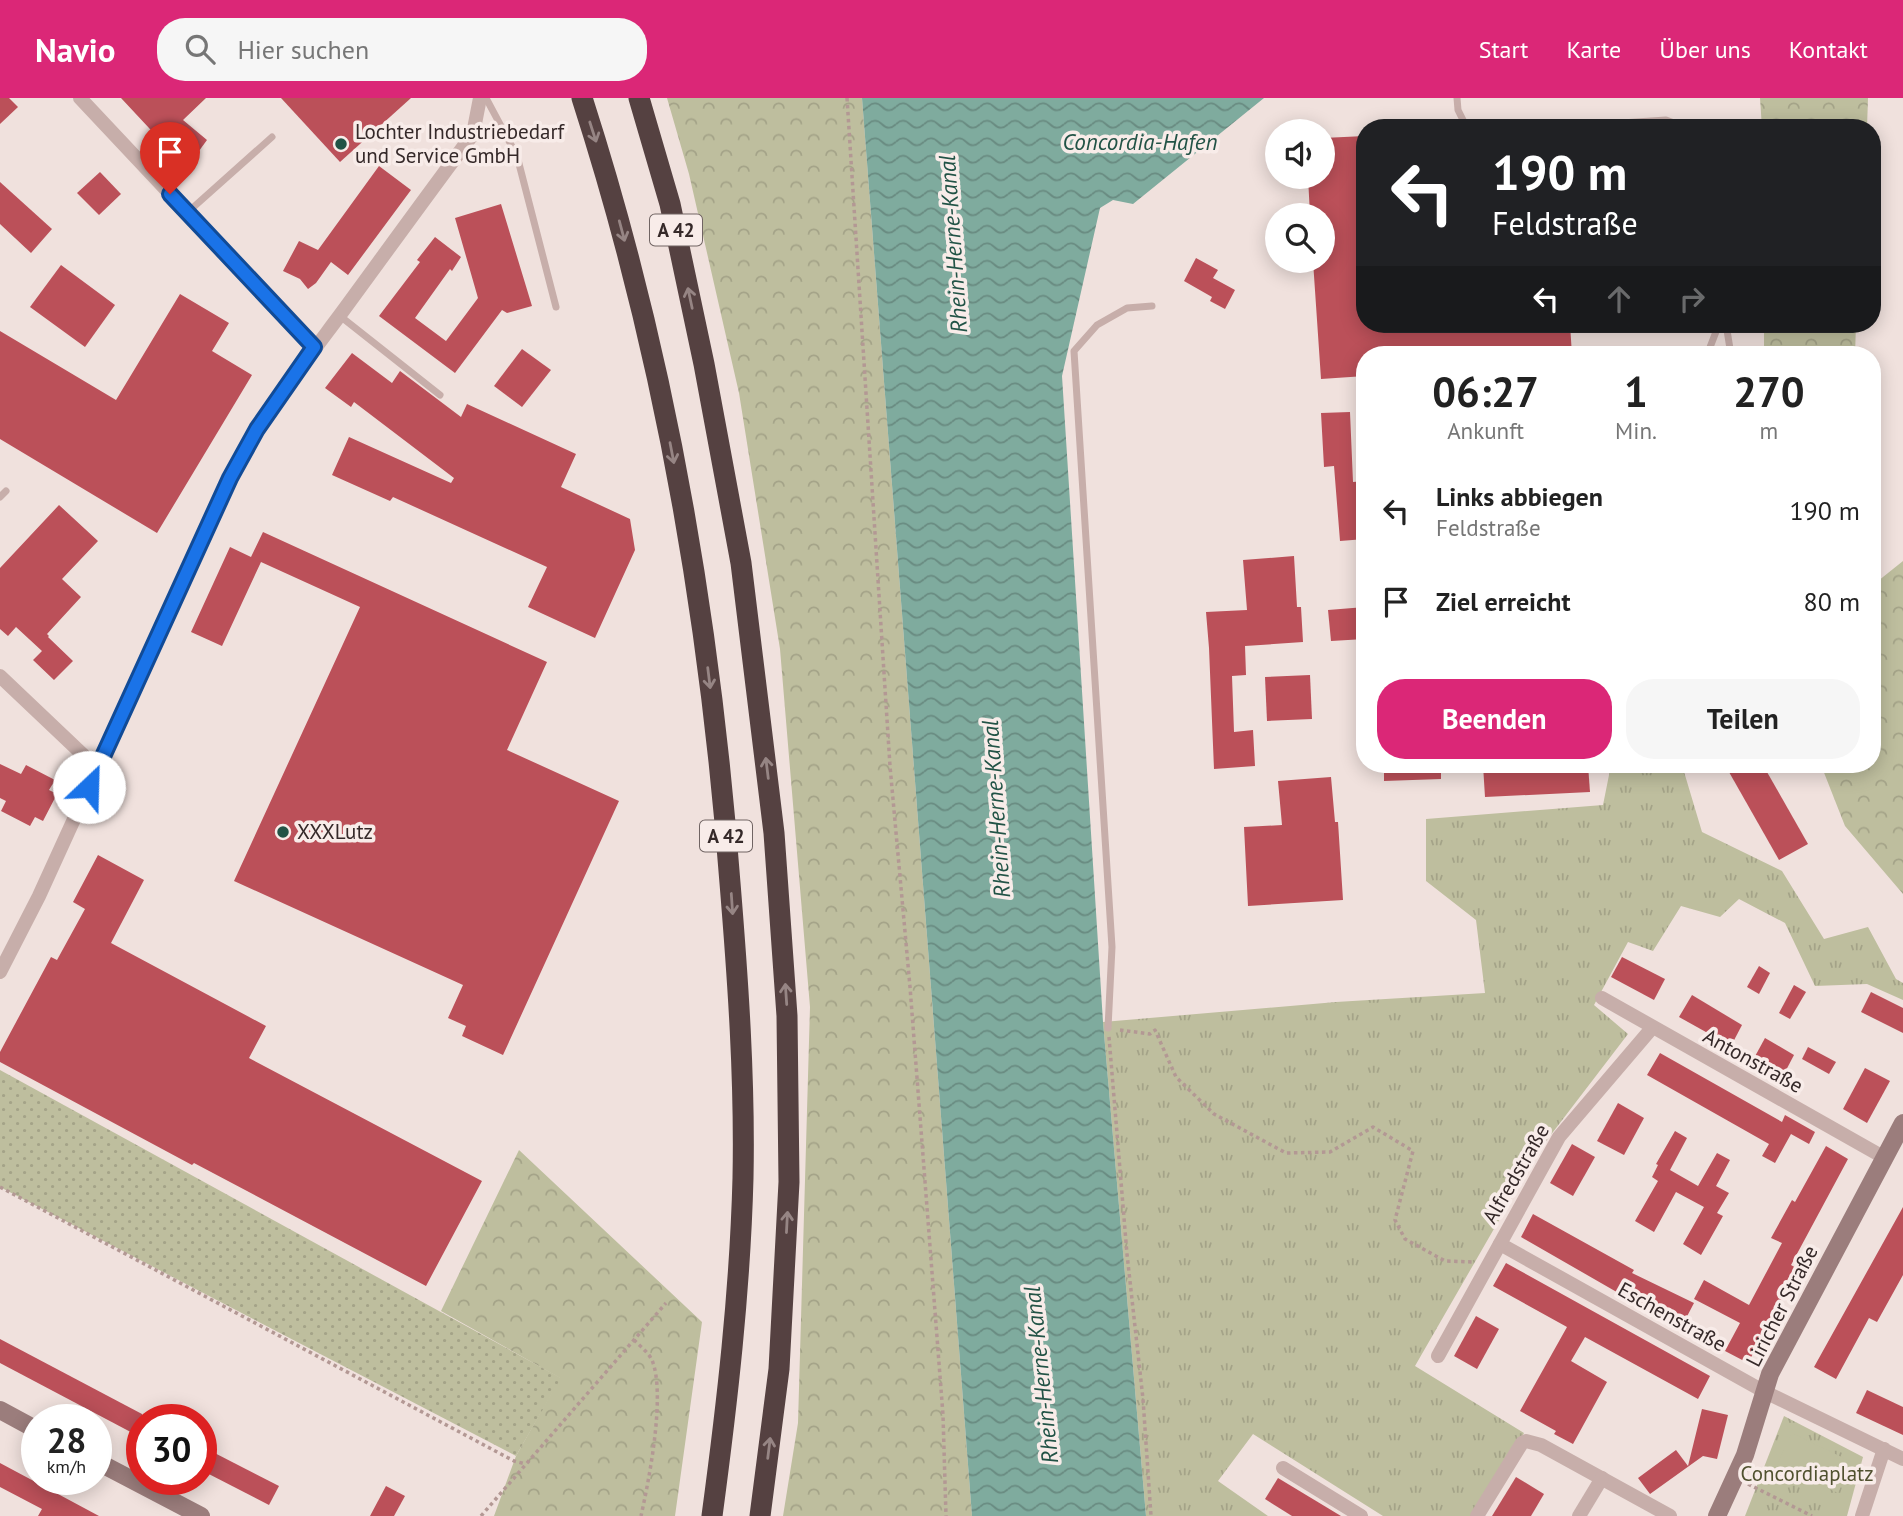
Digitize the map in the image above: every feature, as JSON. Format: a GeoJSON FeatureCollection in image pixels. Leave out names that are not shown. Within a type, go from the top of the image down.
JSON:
{"type":"FeatureCollection","features":[{"type":"Feature","properties":{"kind":"highway","name":"A 42"},"geometry":{"type":"LineString","coordinates":[[582,98],[637,285],[668,435],[697,587],[714,712],[727,841],[741,1017],[743,1178],[732,1360],[712,1516]]}},
{"type":"Feature","properties":{"kind":"highway","name":"A 42"},"geometry":{"type":"LineString","coordinates":[[639,98],[670,204],[741,564],[774,833],[787,1016],[789,1182],[779,1369],[760,1516]]}},
{"type":"Feature","properties":{"kind":"street"},"geometry":{"type":"LineString","coordinates":[[80,98],[314,347]]}},
{"type":"Feature","properties":{"kind":"street"},"geometry":{"type":"LineString","coordinates":[[0,972],[39,896],[230,478],[257,429],[314,347],[473,134],[480,98]]}},
{"type":"Feature","properties":{"kind":"street"},"geometry":{"type":"LineString","coordinates":[[0,676],[98,769]]}},
{"type":"Feature","properties":{"kind":"street","name":"Antonstraße"},"geometry":{"type":"LineString","coordinates":[[1602,998],[1885,1158]]}},
{"type":"Feature","properties":{"kind":"street","name":"Alfredstraße"},"geometry":{"type":"LineString","coordinates":[[1438,1356],[1559,1137],[1652,1028]]}},
{"type":"Feature","properties":{"kind":"street","name":"Liricher Straße"},"geometry":{"type":"LineString","coordinates":[[1717,1516],[1745,1455],[1770,1374],[1903,1124]]}},
{"type":"Feature","properties":{"kind":"street","name":"Eschenstraße"},"geometry":{"type":"LineString","coordinates":[[1500,1244],[1765,1392],[1903,1459]]}},
{"type":"Feature","properties":{"kind":"street"},"geometry":{"type":"LineString","coordinates":[[0,1410],[21,1421]]}},
{"type":"Feature","properties":{"kind":"street"},"geometry":{"type":"LineString","coordinates":[[1477,1516],[1525,1441],[1541,1445],[1670,1516]]}},
{"type":"Feature","properties":{"kind":"street"},"geometry":{"type":"LineString","coordinates":[[1861,1516],[1884,1450]]}},
{"type":"Feature","properties":{"kind":"street"},"geometry":{"type":"LineString","coordinates":[[1283,1468],[1362,1516]]}},
{"type":"Feature","properties":{"kind":"street"},"geometry":{"type":"LineString","coordinates":[[112,1469],[201,1516]]}},
{"type":"Feature","properties":{"kind":"street"},"geometry":{"type":"LineString","coordinates":[[1579,1516],[1602,1478]]}},
{"type":"Feature","properties":{"kind":"lane"},"geometry":{"type":"LineString","coordinates":[[486,98],[517,156],[556,307]]}},
{"type":"Feature","properties":{"kind":"lane"},"geometry":{"type":"LineString","coordinates":[[1457,98],[1462,119]]}},
{"type":"Feature","properties":{"kind":"lane"},"geometry":{"type":"LineString","coordinates":[[188,213],[272,137]]}},
{"type":"Feature","properties":{"kind":"lane"},"geometry":{"type":"LineString","coordinates":[[1108,1028],[1112,947],[1074,351],[1097,325],[1127,308],[1152,306]]}},
{"type":"Feature","properties":{"kind":"lane"},"geometry":{"type":"LineString","coordinates":[[339,316],[440,395]]}},
{"type":"Feature","properties":{"kind":"path"},"geometry":{"type":"LineString","coordinates":[[848,98],[890,766],[943,1415],[946,1516]]}},
{"type":"Feature","properties":{"kind":"path"},"geometry":{"type":"LineString","coordinates":[[1151,1516],[1143,1399],[1127,1254],[1108,1028],[1150,1034],[1155,1030],[1176,1077],[1214,1114],[1286,1153],[1330,1152],[1373,1127],[1413,1151],[1395,1220],[1405,1239],[1444,1261],[1490,1262]]}},
{"type":"Feature","properties":{"kind":"path"},"geometry":{"type":"LineString","coordinates":[[0,1187],[514,1461],[526,1464]]}},
{"type":"Feature","properties":{"kind":"path"},"geometry":{"type":"LineString","coordinates":[[481,1516],[666,1304]]}},
{"type":"Feature","properties":{"kind":"path"},"geometry":{"type":"LineString","coordinates":[[634,1340],[650,1357],[656,1373],[656,1426],[641,1516]]}},
{"type":"Feature","properties":{"kind":"path"},"geometry":{"type":"LineString","coordinates":[[1736,1478],[1812,1516]]}},
{"type":"Feature","properties":{"kind":"green space"},"geometry":{"type":"Polygon","coordinates":[[[667,98],[862,98],[972,1516],[783,1516],[798,1423],[810,1007],[780,649],[739,393],[689,174],[667,98]]]}},
{"type":"Feature","properties":{"kind":"green space"},"geometry":{"type":"Polygon","coordinates":[[[1760,98],[1868,98],[1867,119],[1761,119],[1760,98]]]}},
{"type":"Feature","properties":{"kind":"green space"},"geometry":{"type":"Polygon","coordinates":[[[1764,333],[1856,333],[1855,346],[1764,346],[1764,333]]]}},
{"type":"Feature","properties":{"kind":"green space"},"geometry":{"type":"Polygon","coordinates":[[[1903,561],[1903,894],[1845,826],[1824,773],[1881,773],[1881,579],[1903,561]]]}},
{"type":"Feature","properties":{"kind":"green space"},"geometry":{"type":"Polygon","coordinates":[[[1609,773],[1684,773],[1702,832],[1782,871],[1824,939],[1868,927],[1896,979],[1903,983],[1903,1000],[1867,984],[1815,986],[1785,923],[1739,899],[1720,917],[1681,906],[1653,951],[1628,942],[1594,1005],[1628,1034],[1540,1149],[1415,1366],[1524,1433],[1476,1516],[1383,1516],[1253,1434],[1218,1481],[1268,1516],[1146,1516],[1103,1022],[1336,1002],[1485,993],[1476,920],[1426,881],[1426,819],[1603,805],[1609,773]]]}},
{"type":"Feature","properties":{"kind":"green space"},"geometry":{"type":"Polygon","coordinates":[[[0,1070],[561,1378],[516,1456],[0,1187],[0,1070]]]}},
{"type":"Feature","properties":{"kind":"green space"},"geometry":{"type":"Polygon","coordinates":[[[519,1150],[702,1322],[675,1516],[494,1516],[516,1456],[560,1378],[441,1311],[519,1150]]]}},
{"type":"Feature","properties":{"kind":"green space","name":"Concordiaplatz"},"geometry":{"type":"Polygon","coordinates":[[[1784,1416],[1863,1457],[1847,1516],[1745,1516],[1784,1416]]]}},
{"type":"Feature","properties":{"kind":"green space"},"geometry":{"type":"Polygon","coordinates":[[[1792,1433],[1852,1462],[1838,1493],[1777,1464],[1792,1433]]]}},
{"type":"Feature","properties":{"kind":"water"},"geometry":{"type":"Polygon","coordinates":[[[862,98],[1264,98],[1133,204],[1113,200],[1100,208],[1062,376],[1103,1022],[1146,1516],[972,1516],[862,98]]]}},
{"type":"Feature","properties":{"kind":"building"},"geometry":{"type":"Polygon","coordinates":[[[0,98],[9,98],[18,107],[0,124],[0,98]]]}},
{"type":"Feature","properties":{"kind":"building"},"geometry":{"type":"Polygon","coordinates":[[[121,98],[206,98],[183,120],[207,140],[188,166],[177,158],[121,98]]]}},
{"type":"Feature","properties":{"kind":"building","name":"Lochter Industriebedarf und Service GmbH"},"geometry":{"type":"Polygon","coordinates":[[[281,98],[411,98],[340,162],[281,98]]]}},
{"type":"Feature","properties":{"kind":"building"},"geometry":{"type":"Polygon","coordinates":[[[1356,136],[1356,333],[1571,333],[1571,346],[1356,346],[1356,377],[1321,379],[1314,273],[1335,273],[1335,203],[1309,203],[1309,189],[1335,189],[1335,137],[1356,136]]]}},
{"type":"Feature","properties":{"kind":"building"},"geometry":{"type":"Polygon","coordinates":[[[379,166],[411,190],[348,275],[331,262],[316,283],[308,289],[300,279],[283,271],[299,241],[318,250],[379,166]]]}},
{"type":"Feature","properties":{"kind":"building"},"geometry":{"type":"Polygon","coordinates":[[[100,172],[121,194],[99,215],[77,193],[100,172]]]}},
{"type":"Feature","properties":{"kind":"building"},"geometry":{"type":"Polygon","coordinates":[[[0,182],[52,229],[31,253],[0,224],[0,182]]]}},
{"type":"Feature","properties":{"kind":"building"},"geometry":{"type":"Polygon","coordinates":[[[501,204],[532,306],[507,313],[502,310],[455,373],[379,316],[420,262],[417,260],[435,237],[461,257],[415,318],[446,341],[478,298],[455,218],[501,204]]]}},
{"type":"Feature","properties":{"kind":"building"},"geometry":{"type":"Polygon","coordinates":[[[1196,258],[1218,270],[1213,278],[1235,290],[1225,309],[1210,301],[1212,297],[1184,281],[1196,258]]]}},
{"type":"Feature","properties":{"kind":"building"},"geometry":{"type":"Polygon","coordinates":[[[61,265],[115,305],[85,347],[30,307],[61,265]]]}},
{"type":"Feature","properties":{"kind":"building"},"geometry":{"type":"Polygon","coordinates":[[[180,294],[229,323],[212,351],[252,375],[157,533],[0,439],[0,331],[116,400],[180,294]]]}},
{"type":"Feature","properties":{"kind":"building"},"geometry":{"type":"Polygon","coordinates":[[[522,349],[551,370],[522,407],[494,386],[522,349]]]}},
{"type":"Feature","properties":{"kind":"building"},"geometry":{"type":"Polygon","coordinates":[[[352,353],[392,383],[400,371],[461,417],[467,404],[576,454],[561,487],[630,519],[635,550],[595,638],[528,607],[547,567],[393,497],[390,501],[332,475],[349,437],[451,483],[454,478],[354,402],[351,407],[325,388],[352,353]]]}},
{"type":"Feature","properties":{"kind":"building"},"geometry":{"type":"Polygon","coordinates":[[[1350,412],[1353,482],[1356,482],[1356,540],[1340,541],[1334,466],[1324,467],[1321,413],[1350,412]]]}},
{"type":"Feature","properties":{"kind":"building"},"geometry":{"type":"Polygon","coordinates":[[[59,505],[98,541],[62,579],[81,597],[47,634],[73,661],[54,680],[33,660],[42,651],[16,627],[8,636],[0,629],[0,568],[59,505]]]}},
{"type":"Feature","properties":{"kind":"building"},"geometry":{"type":"Polygon","coordinates":[[[263,532],[547,662],[507,750],[619,801],[503,1055],[462,1036],[466,1026],[448,1018],[463,985],[234,881],[360,607],[261,562],[222,646],[191,632],[230,547],[251,557],[263,532]]]}},
{"type":"Feature","properties":{"kind":"building"},"geometry":{"type":"Polygon","coordinates":[[[1294,556],[1297,607],[1301,607],[1303,642],[1245,646],[1246,675],[1232,676],[1234,732],[1253,730],[1255,766],[1214,769],[1206,612],[1247,610],[1243,560],[1294,556]]]}},
{"type":"Feature","properties":{"kind":"building"},"geometry":{"type":"Polygon","coordinates":[[[1356,608],[1356,640],[1331,641],[1328,610],[1356,608]]]}},
{"type":"Feature","properties":{"kind":"building"},"geometry":{"type":"Polygon","coordinates":[[[1310,675],[1312,719],[1267,721],[1265,677],[1310,675]]]}},
{"type":"Feature","properties":{"kind":"building"},"geometry":{"type":"Polygon","coordinates":[[[0,764],[21,774],[26,765],[55,780],[49,790],[57,794],[43,821],[35,817],[30,826],[1,811],[6,801],[0,798],[0,764]]]}},
{"type":"Feature","properties":{"kind":"building"},"geometry":{"type":"Polygon","coordinates":[[[1384,773],[1441,773],[1441,779],[1384,781],[1384,773]]]}},
{"type":"Feature","properties":{"kind":"building"},"geometry":{"type":"Polygon","coordinates":[[[1484,773],[1589,773],[1590,792],[1485,797],[1484,773]]]}},
{"type":"Feature","properties":{"kind":"building"},"geometry":{"type":"Polygon","coordinates":[[[1730,773],[1768,773],[1808,844],[1779,860],[1730,773]]]}},
{"type":"Feature","properties":{"kind":"building"},"geometry":{"type":"Polygon","coordinates":[[[1331,777],[1335,822],[1338,822],[1343,900],[1248,906],[1244,827],[1282,825],[1278,781],[1331,777]]]}},
{"type":"Feature","properties":{"kind":"building"},"geometry":{"type":"Polygon","coordinates":[[[98,855],[144,880],[111,943],[266,1026],[249,1058],[482,1181],[426,1286],[0,1062],[0,1052],[51,957],[57,960],[85,909],[73,902],[98,855]]]}},
{"type":"Feature","properties":{"kind":"building"},"geometry":{"type":"Polygon","coordinates":[[[1622,957],[1665,979],[1654,1000],[1611,977],[1622,957]]]}},
{"type":"Feature","properties":{"kind":"building"},"geometry":{"type":"Polygon","coordinates":[[[1759,966],[1770,973],[1759,994],[1747,987],[1759,966]]]}},
{"type":"Feature","properties":{"kind":"building"},"geometry":{"type":"Polygon","coordinates":[[[1794,985],[1806,992],[1790,1019],[1779,1013],[1794,985]]]}},
{"type":"Feature","properties":{"kind":"building"},"geometry":{"type":"Polygon","coordinates":[[[1871,992],[1903,1008],[1903,1033],[1861,1012],[1871,992]]]}},
{"type":"Feature","properties":{"kind":"building"},"geometry":{"type":"Polygon","coordinates":[[[1692,995],[1742,1025],[1731,1046],[1679,1017],[1692,995]]]}},
{"type":"Feature","properties":{"kind":"building"},"geometry":{"type":"Polygon","coordinates":[[[1765,1038],[1794,1055],[1783,1076],[1753,1060],[1765,1038]]]}},
{"type":"Feature","properties":{"kind":"building"},"geometry":{"type":"Polygon","coordinates":[[[1808,1047],[1836,1062],[1829,1074],[1802,1059],[1808,1047]]]}},
{"type":"Feature","properties":{"kind":"building"},"geometry":{"type":"Polygon","coordinates":[[[1660,1053],[1782,1122],[1785,1115],[1815,1132],[1809,1144],[1791,1134],[1775,1163],[1762,1156],[1769,1144],[1647,1075],[1660,1053]]]}},
{"type":"Feature","properties":{"kind":"building"},"geometry":{"type":"Polygon","coordinates":[[[1865,1068],[1890,1081],[1867,1123],[1843,1109],[1865,1068]]]}},
{"type":"Feature","properties":{"kind":"building"},"geometry":{"type":"Polygon","coordinates":[[[1618,1103],[1644,1118],[1624,1155],[1597,1141],[1618,1103]]]}},
{"type":"Feature","properties":{"kind":"building"},"geometry":{"type":"Polygon","coordinates":[[[1675,1131],[1687,1138],[1670,1170],[1698,1186],[1717,1153],[1730,1160],[1716,1186],[1729,1193],[1717,1213],[1723,1216],[1701,1255],[1683,1244],[1704,1207],[1676,1192],[1654,1232],[1635,1221],[1658,1181],[1652,1177],[1658,1165],[1656,1164],[1675,1131]]]}},
{"type":"Feature","properties":{"kind":"building"},"geometry":{"type":"Polygon","coordinates":[[[1572,1144],[1595,1157],[1573,1196],[1550,1183],[1572,1144]]]}},
{"type":"Feature","properties":{"kind":"building"},"geometry":{"type":"Polygon","coordinates":[[[1826,1146],[1848,1159],[1791,1265],[1798,1269],[1748,1363],[1725,1351],[1740,1323],[1694,1299],[1704,1280],[1749,1305],[1782,1243],[1771,1238],[1792,1200],[1795,1202],[1826,1146]]]}},
{"type":"Feature","properties":{"kind":"building"},"geometry":{"type":"Polygon","coordinates":[[[1903,1207],[1903,1275],[1877,1322],[1869,1318],[1836,1379],[1814,1367],[1903,1207]]]}},
{"type":"Feature","properties":{"kind":"building"},"geometry":{"type":"Polygon","coordinates":[[[1533,1214],[1634,1270],[1632,1273],[1694,1303],[1682,1326],[1641,1306],[1521,1237],[1533,1214]]]}},
{"type":"Feature","properties":{"kind":"building"},"geometry":{"type":"Polygon","coordinates":[[[1506,1263],[1710,1376],[1698,1399],[1585,1337],[1571,1361],[1607,1382],[1573,1444],[1520,1411],[1567,1327],[1493,1286],[1506,1263]]]}},
{"type":"Feature","properties":{"kind":"building"},"geometry":{"type":"Polygon","coordinates":[[[1476,1316],[1499,1329],[1477,1369],[1454,1356],[1476,1316]]]}},
{"type":"Feature","properties":{"kind":"building"},"geometry":{"type":"Polygon","coordinates":[[[0,1339],[126,1406],[126,1430],[112,1422],[112,1404],[78,1404],[0,1363],[0,1339]]]}},
{"type":"Feature","properties":{"kind":"building"},"geometry":{"type":"Polygon","coordinates":[[[1867,1390],[1903,1407],[1903,1435],[1856,1413],[1867,1390]]]}},
{"type":"Feature","properties":{"kind":"building"},"geometry":{"type":"Polygon","coordinates":[[[1702,1409],[1728,1415],[1717,1459],[1703,1456],[1650,1494],[1638,1478],[1676,1450],[1688,1466],[1702,1409]]]}},
{"type":"Feature","properties":{"kind":"building"},"geometry":{"type":"Polygon","coordinates":[[[217,1454],[279,1486],[269,1505],[217,1478],[217,1454]]]}},
{"type":"Feature","properties":{"kind":"building"},"geometry":{"type":"Polygon","coordinates":[[[0,1463],[21,1474],[21,1495],[60,1495],[99,1516],[38,1516],[42,1509],[0,1487],[0,1463]]]}},
{"type":"Feature","properties":{"kind":"building"},"geometry":{"type":"Polygon","coordinates":[[[1516,1477],[1544,1494],[1531,1516],[1492,1516],[1516,1477]]]}},
{"type":"Feature","properties":{"kind":"building"},"geometry":{"type":"Polygon","coordinates":[[[1278,1478],[1341,1516],[1292,1516],[1265,1499],[1278,1478]]]}},
{"type":"Feature","properties":{"kind":"building"},"geometry":{"type":"Polygon","coordinates":[[[386,1486],[405,1496],[394,1516],[370,1516],[386,1486]]]}},
{"type":"Feature","properties":{"kind":"place","name":"Lochter Industriebedarf und Service GmbH"},"geometry":{"type":"Point","coordinates":[341,144]}},
{"type":"Feature","properties":{"kind":"place","name":"XXXLutz"},"geometry":{"type":"Point","coordinates":[283,832]}},
{"type":"Feature","properties":{"kind":"route"},"geometry":{"type":"LineString","coordinates":[[89,787],[230,478],[257,429],[314,347],[170,194]]}},
{"type":"Feature","properties":{"kind":"water label","name":"Concordia-Hafen"},"geometry":{"type":"Point","coordinates":[1140,142]}},
{"type":"Feature","properties":{"kind":"water label","name":"Rhein-Herne-Kanal"},"geometry":{"type":"Point","coordinates":[953,244]}},
{"type":"Feature","properties":{"kind":"water label","name":"Rhein-Herne-Kanal"},"geometry":{"type":"Point","coordinates":[996,809]}},
{"type":"Feature","properties":{"kind":"water label","name":"Rhein-Herne-Kanal"},"geometry":{"type":"Point","coordinates":[1041,1375]}}]}
